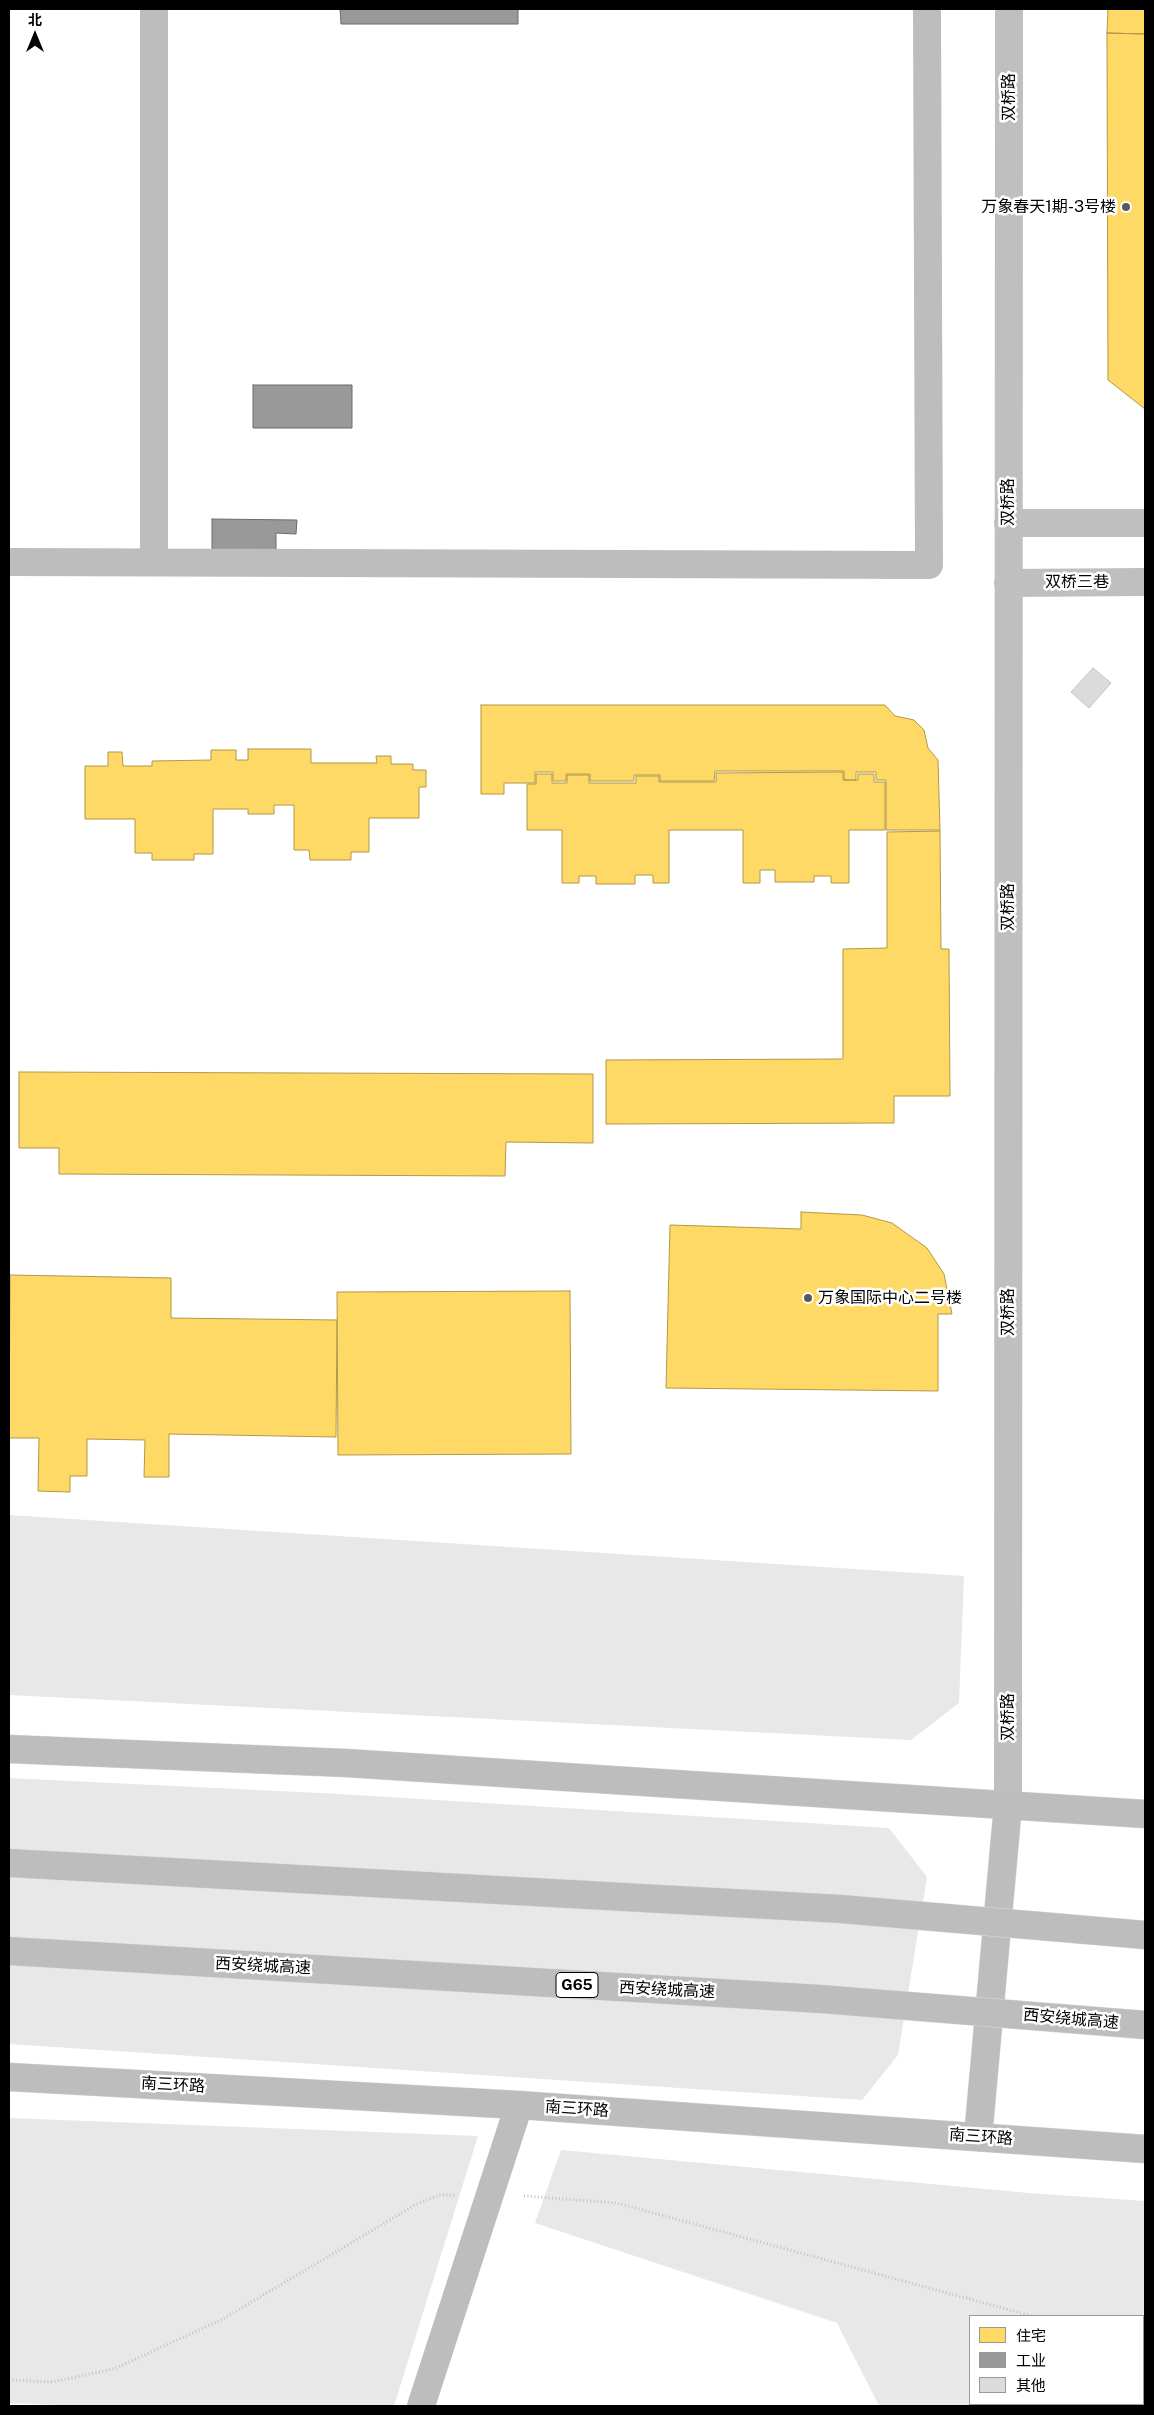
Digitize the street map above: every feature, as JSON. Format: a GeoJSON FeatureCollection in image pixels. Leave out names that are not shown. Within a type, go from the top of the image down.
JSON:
{"type":"FeatureCollection","features":[{"type":"Feature","properties":{"kind":"main road"},"geometry":{"type":"LineString","coordinates":[[154,9],[154,562]]}},
{"type":"Feature","properties":{"kind":"main road"},"geometry":{"type":"LineString","coordinates":[[9,562],[929,565],[927,9]]}},
{"type":"Feature","properties":{"kind":"main road"},"geometry":{"type":"LineString","coordinates":[[9,1749],[346,1763],[1145,1814]]}},
{"type":"Feature","properties":{"kind":"main road"},"geometry":{"type":"LineString","coordinates":[[978,2137],[1008,1805]]}},
{"type":"Feature","properties":{"kind":"main road"},"geometry":{"type":"LineString","coordinates":[[9,1863],[841,1909],[1145,1935]]}},
{"type":"Feature","properties":{"kind":"main road","name":"西安绕城高速"},"geometry":{"type":"LineString","coordinates":[[9,1950],[822,2000],[1145,2025]]}},
{"type":"Feature","properties":{"kind":"main road","name":"南三环路"},"geometry":{"type":"LineString","coordinates":[[9,2078],[519,2105],[1145,2149]]}},
{"type":"Feature","properties":{"kind":"main road"},"geometry":{"type":"LineString","coordinates":[[421,2406],[519,2105]]}},
{"type":"Feature","properties":{"kind":"street","name":"双桥路"},"geometry":{"type":"LineString","coordinates":[[1008,1805],[1009,9]]}},
{"type":"Feature","properties":{"kind":"street"},"geometry":{"type":"LineString","coordinates":[[1008,524],[1145,524]]}},
{"type":"Feature","properties":{"kind":"street","name":"双桥三巷"},"geometry":{"type":"LineString","coordinates":[[1008,583],[1145,582]]}},
{"type":"Feature","properties":{"kind":"path"},"geometry":{"type":"LineString","coordinates":[[9,2380],[52,2382],[114,2369],[223,2319],[415,2205],[439,2195],[490,2193],[616,2203],[1028,2315]]}},
{"type":"Feature","properties":{"kind":"shaded area"},"geometry":{"type":"Polygon","coordinates":[[[9,1515],[964,1576],[959,1703],[911,1740],[9,1695],[9,1515]]]}},
{"type":"Feature","properties":{"kind":"shaded area"},"geometry":{"type":"Polygon","coordinates":[[[9,1778],[340,1794],[889,1828],[927,1877],[898,2055],[862,2100],[9,2044],[9,1778]]]}},
{"type":"Feature","properties":{"kind":"shaded area"},"geometry":{"type":"Polygon","coordinates":[[[9,2118],[478,2136],[394,2406],[79,2406],[9,2403],[9,2118]]]}},
{"type":"Feature","properties":{"kind":"shaded area"},"geometry":{"type":"Polygon","coordinates":[[[561,2150],[1029,2193],[1145,2201],[1145,2406],[879,2406],[837,2323],[535,2223],[561,2150]]]}},
{"type":"Feature","properties":{"kind":"building: 住宅"},"geometry":{"type":"Polygon","coordinates":[[[1108,9],[1145,9],[1145,34],[1107,33],[1108,9]]]}},
{"type":"Feature","properties":{"kind":"building: 住宅","name":"万象春天1期-3号楼"},"geometry":{"type":"Polygon","coordinates":[[[1107,33],[1145,34],[1145,409],[1108,380],[1107,33]]]}},
{"type":"Feature","properties":{"kind":"building: 住宅"},"geometry":{"type":"Polygon","coordinates":[[[481,705],[885,705],[895,716],[914,720],[924,730],[928,748],[938,760],[940,830],[886,830],[886,780],[876,780],[876,772],[856,772],[856,780],[844,780],[844,771],[715,771],[714,781],[660,781],[660,775],[634,775],[634,781],[590,781],[590,774],[566,774],[566,781],[553,781],[553,772],[535,772],[535,783],[504,783],[504,794],[481,794],[481,705]]]}},
{"type":"Feature","properties":{"kind":"building: 住宅"},"geometry":{"type":"Polygon","coordinates":[[[248,749],[311,749],[311,763],[377,763],[376,756],[391,756],[391,764],[413,764],[413,770],[426,770],[426,787],[419,787],[419,818],[369,818],[369,852],[351,852],[351,860],[310,860],[309,850],[294,850],[294,805],[274,805],[274,814],[248,814],[248,809],[213,809],[213,854],[194,854],[194,860],[152,860],[152,853],[135,853],[135,819],[85,819],[85,766],[108,766],[108,752],[122,752],[123,766],[152,766],[152,761],[211,760],[211,750],[236,750],[236,760],[248,760],[248,749]]]}},
{"type":"Feature","properties":{"kind":"building: 住宅"},"geometry":{"type":"Polygon","coordinates":[[[843,772],[843,780],[858,780],[858,774],[874,774],[874,782],[885,782],[885,830],[849,830],[849,883],[831,883],[831,876],[814,876],[814,882],[775,882],[775,870],[760,870],[760,883],[743,883],[743,830],[669,830],[669,883],[653,883],[653,875],[635,875],[635,884],[596,884],[596,876],[579,876],[579,883],[562,883],[562,830],[527,830],[527,784],[536,784],[536,774],[552,774],[552,783],[567,783],[567,775],[589,775],[589,783],[636,783],[636,776],[659,776],[659,782],[716,782],[716,773],[843,772]]]}},
{"type":"Feature","properties":{"kind":"building: 住宅"},"geometry":{"type":"Polygon","coordinates":[[[940,831],[941,949],[949,949],[950,1096],[894,1096],[894,1123],[606,1124],[606,1060],[843,1059],[843,949],[887,948],[887,832],[940,831]]]}},
{"type":"Feature","properties":{"kind":"building: 住宅"},"geometry":{"type":"Polygon","coordinates":[[[19,1072],[593,1074],[593,1143],[506,1142],[505,1176],[59,1174],[59,1148],[19,1148],[19,1072]]]}},
{"type":"Feature","properties":{"kind":"building: 住宅","name":"万象国际中心二号楼"},"geometry":{"type":"Polygon","coordinates":[[[801,1212],[862,1215],[892,1223],[927,1248],[944,1274],[952,1314],[938,1314],[938,1391],[666,1388],[670,1225],[801,1229],[801,1212]]]}},
{"type":"Feature","properties":{"kind":"building: 住宅"},"geometry":{"type":"Polygon","coordinates":[[[10,1275],[171,1278],[171,1318],[337,1320],[336,1437],[169,1434],[169,1477],[144,1477],[145,1440],[87,1439],[87,1476],[70,1476],[70,1492],[38,1491],[39,1438],[9,1438],[10,1275]]]}},
{"type":"Feature","properties":{"kind":"building: 住宅"},"geometry":{"type":"Polygon","coordinates":[[[570,1291],[571,1454],[338,1455],[337,1292],[570,1291]]]}},
{"type":"Feature","properties":{"kind":"building: 工业"},"geometry":{"type":"Polygon","coordinates":[[[340,9],[518,9],[518,24],[341,24],[340,9]]]}},
{"type":"Feature","properties":{"kind":"building: 工业"},"geometry":{"type":"Polygon","coordinates":[[[253,385],[352,385],[352,428],[253,428],[253,385]]]}},
{"type":"Feature","properties":{"kind":"building: 工业"},"geometry":{"type":"Polygon","coordinates":[[[212,519],[297,520],[296,534],[276,533],[276,559],[212,558],[212,519]]]}},
{"type":"Feature","properties":{"kind":"building: 其他"},"geometry":{"type":"Polygon","coordinates":[[[1093,668],[1111,683],[1089,708],[1071,692],[1093,668]]]}},
{"type":"Feature","properties":{"kind":"place","name":"万象春天1期-3号楼"},"geometry":{"type":"Point","coordinates":[1126,207]}},
{"type":"Feature","properties":{"kind":"place","name":"万象国际中心二号楼"},"geometry":{"type":"Point","coordinates":[808,1298]}}]}
